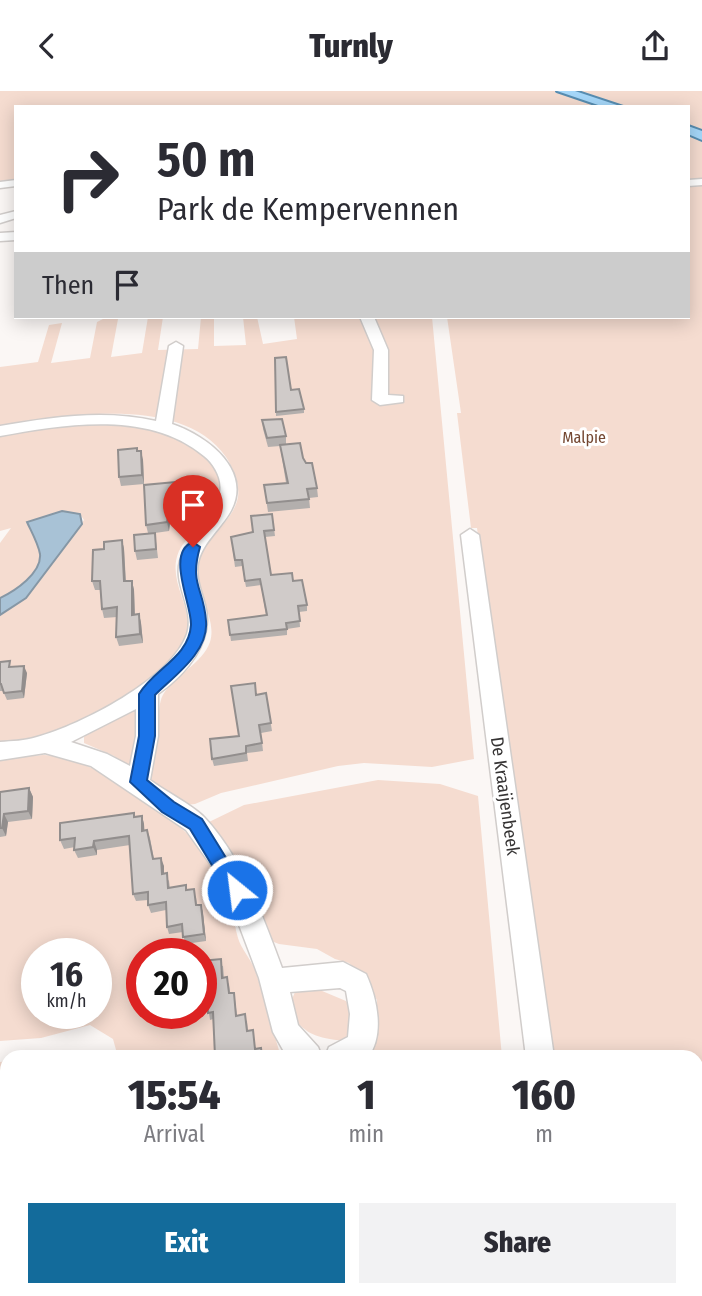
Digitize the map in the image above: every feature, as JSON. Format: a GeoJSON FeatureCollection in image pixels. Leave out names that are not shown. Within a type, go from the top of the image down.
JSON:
{"type":"FeatureCollection","features":[{"type":"Feature","properties":{"kind":"main road"},"geometry":{"type":"LineString","coordinates":[[563,91],[610,105]]}},
{"type":"Feature","properties":{"kind":"main road"},"geometry":{"type":"LineString","coordinates":[[586,98],[602,105]]}},
{"type":"Feature","properties":{"kind":"street"},"geometry":{"type":"LineString","coordinates":[[369,319],[381,350],[380,400],[398,399]]}},
{"type":"Feature","properties":{"kind":"street"},"geometry":{"type":"LineString","coordinates":[[163,429],[176,346]]}},
{"type":"Feature","properties":{"kind":"street"},"geometry":{"type":"LineString","coordinates":[[0,431],[78,420],[132,422],[163,429],[202,442],[222,465],[230,491],[221,514],[193,547],[186,569],[199,622],[193,642],[176,667],[147,694],[45,744],[0,751]]}},
{"type":"Feature","properties":{"kind":"street","name":"De Kraaijenbeek"},"geometry":{"type":"LineString","coordinates":[[470,535],[539,1050]]}},
{"type":"Feature","properties":{"kind":"street"},"geometry":{"type":"LineString","coordinates":[[138,782],[147,736],[147,694]]}},
{"type":"Feature","properties":{"kind":"street"},"geometry":{"type":"LineString","coordinates":[[45,744],[103,761],[138,782],[168,807],[196,824],[229,872],[273,981],[289,1039],[298,1050]]}},
{"type":"Feature","properties":{"kind":"street"},"geometry":{"type":"LineString","coordinates":[[273,981],[343,975],[357,982],[363,1001],[355,1050]]}},
{"type":"Feature","properties":{"kind":"green space","name":"Malpie"},"geometry":{"type":"Polygon","coordinates":[[[0,91],[702,91],[702,1050],[532,1050],[479,543],[477,528],[471,528],[457,413],[461,413],[447,319],[690,319],[690,105],[14,105],[14,180],[0,182],[0,91]]]}},
{"type":"Feature","properties":{"kind":"green space"},"geometry":{"type":"Polygon","coordinates":[[[103,319],[118,319],[111,357],[142,353],[148,319],[163,319],[158,350],[198,349],[201,319],[214,319],[214,346],[246,345],[243,319],[257,319],[263,344],[297,339],[294,319],[432,319],[474,759],[432,767],[364,763],[338,766],[221,793],[195,804],[185,805],[149,782],[164,693],[201,657],[210,642],[210,622],[197,583],[196,564],[204,546],[235,507],[238,492],[233,471],[226,457],[206,437],[181,424],[152,417],[88,415],[0,427],[0,367],[38,362],[49,325],[62,323],[51,363],[90,358],[97,322],[103,319]]]}},
{"type":"Feature","properties":{"kind":"green space"},"geometry":{"type":"Polygon","coordinates":[[[89,423],[127,425],[172,435],[193,443],[209,455],[220,471],[220,500],[210,516],[184,543],[176,561],[177,581],[186,610],[188,629],[183,644],[171,660],[116,703],[56,734],[0,744],[0,615],[26,598],[84,520],[80,514],[62,511],[27,522],[40,554],[37,568],[26,581],[0,598],[0,543],[11,528],[0,531],[0,434],[89,423]]]}},
{"type":"Feature","properties":{"kind":"green space"},"geometry":{"type":"Polygon","coordinates":[[[133,708],[141,714],[130,768],[114,756],[84,743],[84,737],[92,727],[133,708]]]}},
{"type":"Feature","properties":{"kind":"green space"},"geometry":{"type":"Polygon","coordinates":[[[43,755],[92,768],[119,782],[171,819],[212,861],[228,888],[238,938],[255,970],[279,1050],[116,1050],[113,1039],[97,1029],[112,1029],[112,938],[21,938],[21,1029],[75,1029],[41,1038],[0,1041],[0,759],[43,755]]]}},
{"type":"Feature","properties":{"kind":"green space"},"geometry":{"type":"Polygon","coordinates":[[[378,780],[440,784],[478,796],[501,1050],[372,1050],[377,1034],[377,1000],[362,976],[349,963],[317,949],[279,944],[261,937],[244,876],[209,822],[244,805],[378,780]]]}},
{"type":"Feature","properties":{"kind":"green space"},"geometry":{"type":"Polygon","coordinates":[[[303,988],[315,988],[346,1001],[356,1018],[344,1041],[311,1033],[287,1011],[295,992],[303,988]]]}},
{"type":"Feature","properties":{"kind":"water"},"geometry":{"type":"Polygon","coordinates":[[[62,511],[80,514],[82,524],[26,598],[0,615],[0,598],[26,581],[37,568],[40,554],[27,522],[62,511]]]}},
{"type":"Feature","properties":{"kind":"building"},"geometry":{"type":"Polygon","coordinates":[[[286,357],[291,390],[299,389],[304,409],[276,412],[275,358],[286,357]]]}},
{"type":"Feature","properties":{"kind":"building"},"geometry":{"type":"Polygon","coordinates":[[[282,419],[286,436],[267,438],[262,420],[282,419]]]}},
{"type":"Feature","properties":{"kind":"building"},"geometry":{"type":"Polygon","coordinates":[[[300,443],[306,463],[312,463],[317,488],[307,489],[309,499],[267,503],[264,485],[288,483],[280,445],[300,443]]]}},
{"type":"Feature","properties":{"kind":"building"},"geometry":{"type":"Polygon","coordinates":[[[137,448],[137,451],[141,451],[142,475],[119,477],[118,450],[137,448]]]}},
{"type":"Feature","properties":{"kind":"building"},"geometry":{"type":"Polygon","coordinates":[[[186,481],[188,502],[170,506],[167,522],[146,525],[144,485],[186,481]]]}},
{"type":"Feature","properties":{"kind":"building"},"geometry":{"type":"Polygon","coordinates":[[[272,514],[274,530],[264,531],[271,575],[292,573],[293,581],[302,580],[307,605],[298,606],[300,621],[286,623],[287,629],[230,635],[228,620],[267,615],[260,579],[245,581],[242,560],[235,560],[231,537],[253,532],[251,516],[272,514]]]}},
{"type":"Feature","properties":{"kind":"building"},"geometry":{"type":"Polygon","coordinates":[[[155,533],[156,549],[135,551],[134,535],[155,533]]]}},
{"type":"Feature","properties":{"kind":"building"},"geometry":{"type":"Polygon","coordinates":[[[122,540],[124,581],[132,581],[132,615],[139,614],[140,634],[116,637],[117,607],[102,609],[100,581],[92,581],[93,550],[104,549],[104,542],[122,540]]]}},
{"type":"Feature","properties":{"kind":"building"},"geometry":{"type":"Polygon","coordinates":[[[10,661],[9,667],[24,666],[22,691],[4,693],[0,684],[0,662],[10,661]]]}},
{"type":"Feature","properties":{"kind":"building"},"geometry":{"type":"Polygon","coordinates":[[[255,683],[256,695],[266,693],[271,723],[259,725],[262,743],[246,746],[246,753],[212,759],[210,739],[239,736],[231,686],[255,683]]]}},
{"type":"Feature","properties":{"kind":"building"},"geometry":{"type":"Polygon","coordinates":[[[29,788],[28,811],[4,814],[0,828],[0,792],[29,788]]]}},
{"type":"Feature","properties":{"kind":"building"},"geometry":{"type":"Polygon","coordinates":[[[134,813],[134,817],[142,816],[142,831],[147,830],[153,859],[161,858],[162,874],[167,873],[168,888],[186,885],[186,890],[194,889],[196,905],[201,905],[204,934],[183,937],[182,924],[167,927],[166,902],[148,905],[148,892],[133,894],[129,836],[94,841],[93,847],[74,850],[75,838],[60,840],[60,823],[134,813]]]}},
{"type":"Feature","properties":{"kind":"building"},"geometry":{"type":"Polygon","coordinates":[[[217,959],[221,959],[222,978],[227,977],[229,993],[234,993],[236,1016],[245,1014],[247,1031],[253,1030],[255,1049],[261,1050],[215,1050],[217,959]]]}},
{"type":"Feature","properties":{"kind":"route"},"geometry":{"type":"LineString","coordinates":[[193,547],[186,569],[199,622],[198,631],[189,653],[147,694],[147,736],[138,782],[168,807],[196,824],[229,872],[237,890]]}}]}
